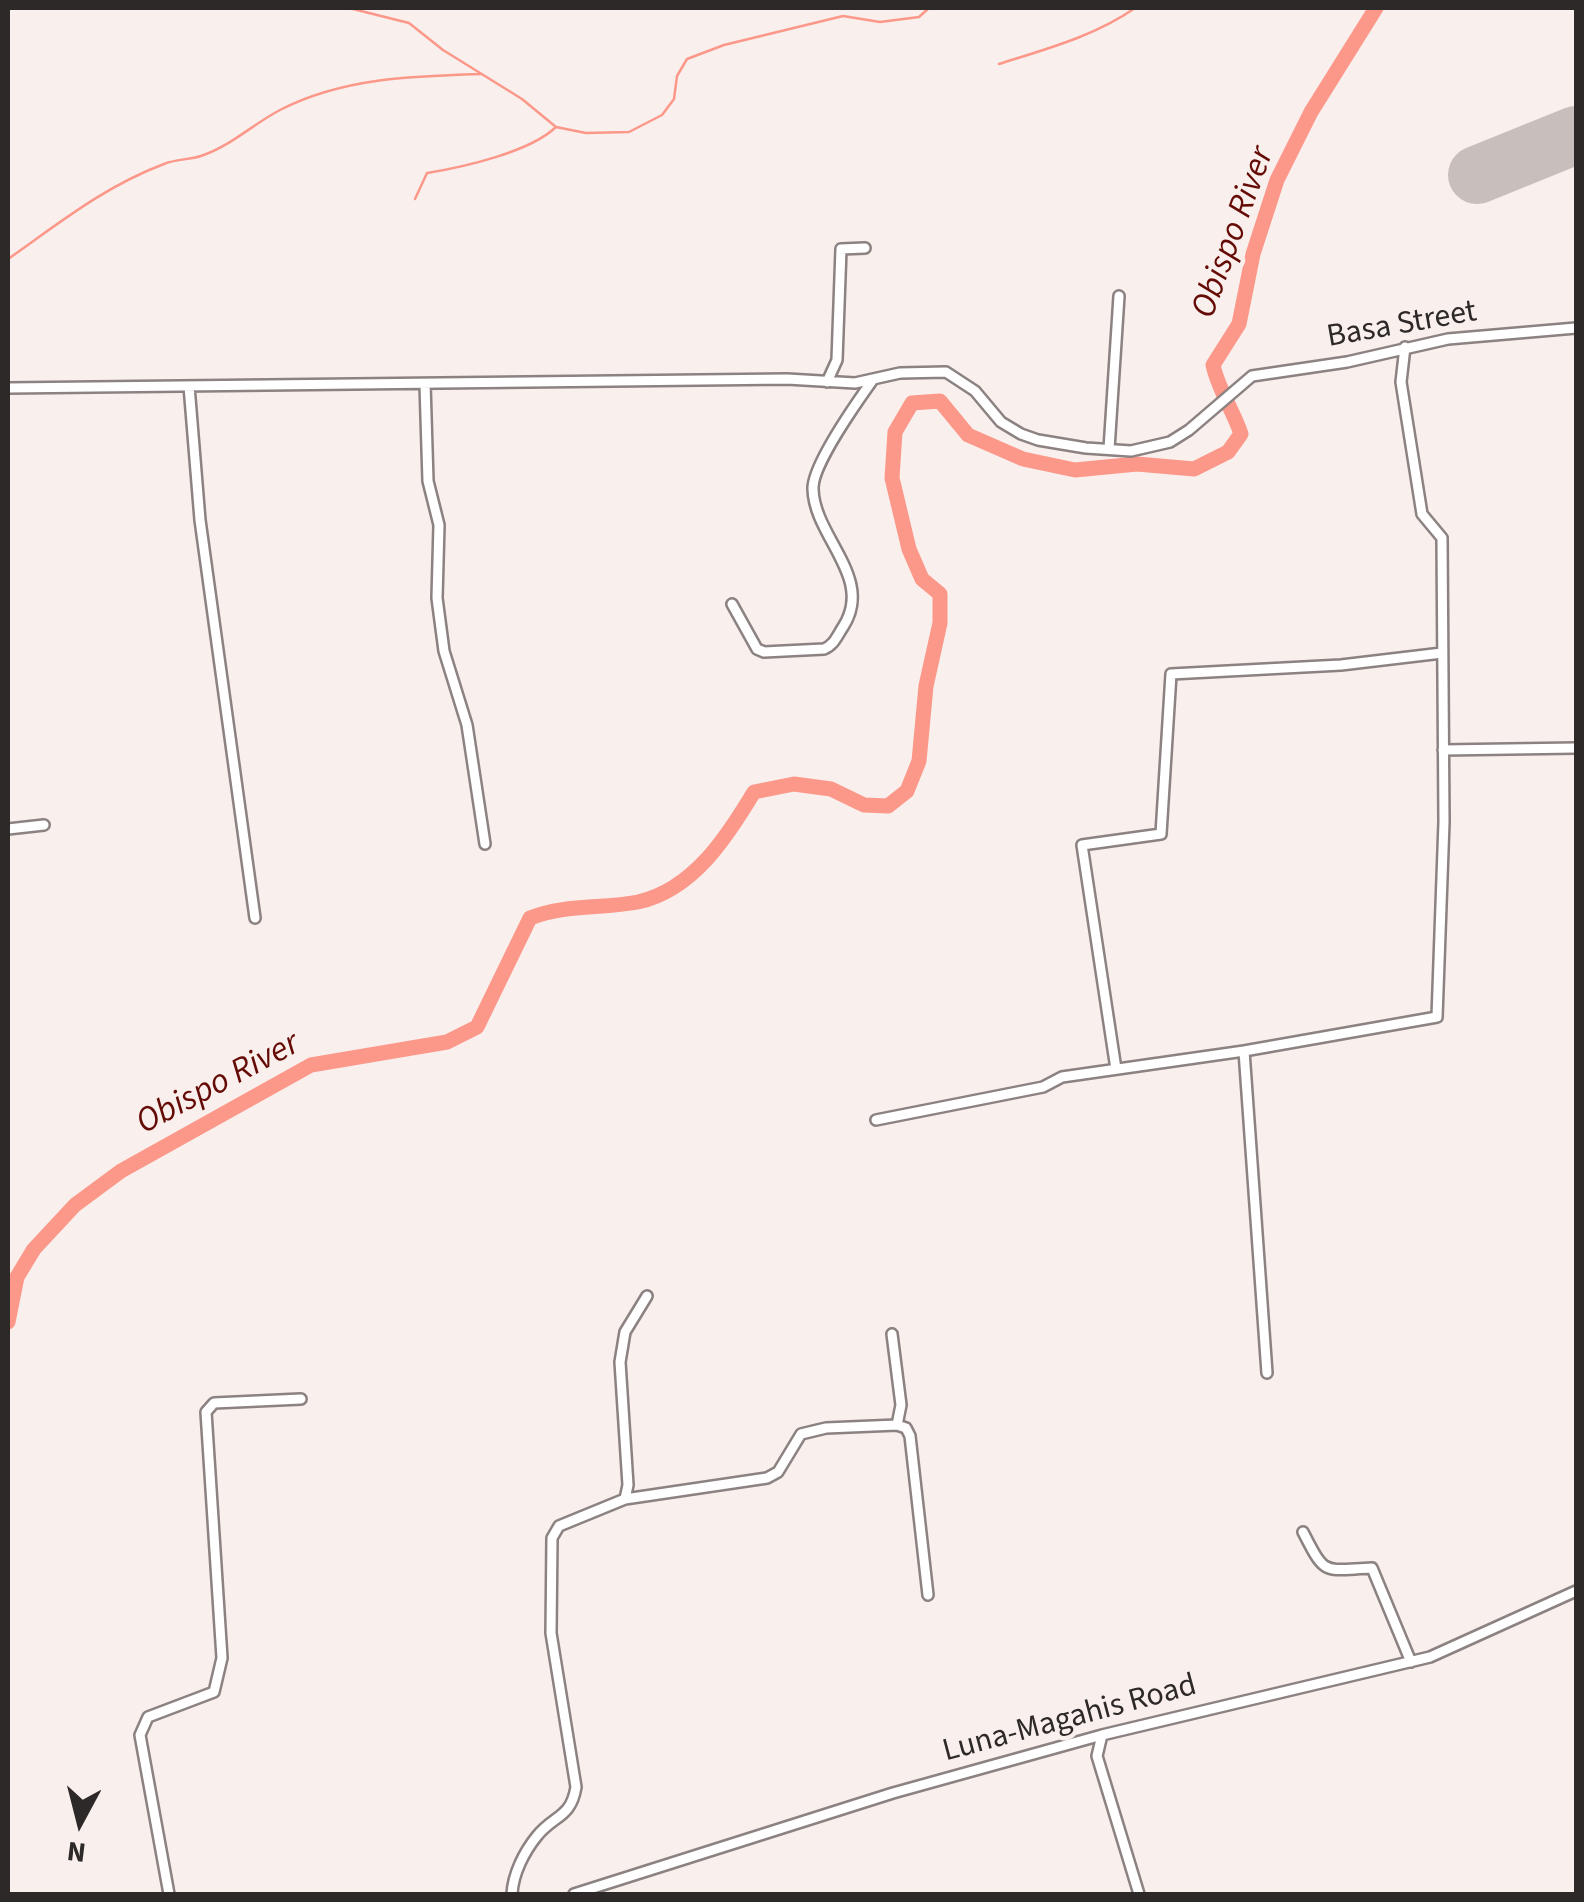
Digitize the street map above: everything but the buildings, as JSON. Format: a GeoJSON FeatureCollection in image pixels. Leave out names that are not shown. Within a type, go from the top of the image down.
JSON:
{"type":"FeatureCollection","features":[{"type":"Feature","properties":{"kind":"street"},"geometry":{"type":"LineString","coordinates":[[826,382],[837,360],[841,249],[865,248]]}},
{"type":"Feature","properties":{"kind":"street"},"geometry":{"type":"LineString","coordinates":[[8,388],[787,378],[826,382],[946,372],[975,391],[1001,422],[1021,434],[1038,440],[1109,449],[1120,296]]}},
{"type":"Feature","properties":{"kind":"street","name":"Basa Street"},"geometry":{"type":"LineString","coordinates":[[1109,449],[1157,447],[1189,430],[1240,384],[1270,372],[1347,362],[1448,339],[1576,328]]}},
{"type":"Feature","properties":{"kind":"street"},"geometry":{"type":"LineString","coordinates":[[876,1120],[1043,1087],[1062,1077],[1328,1038],[1437,1017],[1444,822],[1442,538],[1422,514],[1401,382],[1405,347]]}},
{"type":"Feature","properties":{"kind":"street"},"geometry":{"type":"LineString","coordinates":[[732,604],[757,648],[764,652],[824,650],[848,619],[850,576],[824,532],[812,484],[843,422],[872,381]]}},
{"type":"Feature","properties":{"kind":"street"},"geometry":{"type":"LineString","coordinates":[[425,384],[428,481],[439,526],[438,598],[444,651],[466,725],[485,844]]}},
{"type":"Feature","properties":{"kind":"street"},"geometry":{"type":"LineString","coordinates":[[189,386],[200,520],[255,918]]}},
{"type":"Feature","properties":{"kind":"street"},"geometry":{"type":"LineString","coordinates":[[1116,1070],[1082,845],[1161,834],[1171,674],[1341,665],[1442,653]]}},
{"type":"Feature","properties":{"kind":"street"},"geometry":{"type":"LineString","coordinates":[[1443,750],[1576,748]]}},
{"type":"Feature","properties":{"kind":"street"},"geometry":{"type":"LineString","coordinates":[[8,830],[44,825]]}},
{"type":"Feature","properties":{"kind":"street"},"geometry":{"type":"LineString","coordinates":[[1244,1051],[1267,1372]]}},
{"type":"Feature","properties":{"kind":"street"},"geometry":{"type":"LineString","coordinates":[[625,1499],[628,1484],[620,1362],[625,1332],[647,1296]]}},
{"type":"Feature","properties":{"kind":"street"},"geometry":{"type":"LineString","coordinates":[[892,1334],[901,1405],[896,1425]]}},
{"type":"Feature","properties":{"kind":"street"},"geometry":{"type":"LineString","coordinates":[[169,1894],[140,1735],[148,1717],[214,1692],[220,1678],[222,1658],[206,1412],[214,1404],[301,1399]]}},
{"type":"Feature","properties":{"kind":"street"},"geometry":{"type":"LineString","coordinates":[[512,1894],[513,1878],[538,1834],[566,1813],[574,1801],[576,1787],[551,1633],[552,1538],[559,1526],[625,1499],[767,1478],[778,1472],[801,1434],[826,1428],[896,1425],[906,1428],[910,1436],[928,1595]]}},
{"type":"Feature","properties":{"kind":"street"},"geometry":{"type":"LineString","coordinates":[[1302,1532],[1320,1566],[1327,1570],[1372,1568],[1411,1662]]}},
{"type":"Feature","properties":{"kind":"street","name":"Luna-Magahis Road"},"geometry":{"type":"LineString","coordinates":[[574,1894],[892,1794],[1102,1735],[1430,1657],[1576,1591]]}},
{"type":"Feature","properties":{"kind":"street"},"geometry":{"type":"LineString","coordinates":[[1102,1735],[1097,1756],[1138,1894]]}},
{"type":"Feature","properties":{"kind":"shaded area"},"geometry":{"type":"Polygon","coordinates":[[[1576,112],[1576,153],[1465,197],[1450,162],[1576,112]]]}},
{"type":"Feature","properties":{"kind":"waterway"},"geometry":{"type":"LineString","coordinates":[[349,8],[409,23],[443,50],[522,99],[556,127],[586,133],[629,132],[662,115],[674,99],[677,76],[687,59],[724,45],[843,16],[880,22],[919,17],[929,8]]}},
{"type":"Feature","properties":{"kind":"waterway"},"geometry":{"type":"LineString","coordinates":[[999,64],[1087,34],[1135,8]]}},
{"type":"Feature","properties":{"kind":"waterway","name":"Obispo River"},"geometry":{"type":"LineString","coordinates":[[8,1322],[17,1277],[34,1249],[75,1205],[121,1171],[311,1065],[447,1042],[477,1027],[530,918],[556,911],[638,902],[676,886],[720,843],[754,792],[794,784],[831,789],[864,805],[888,806],[907,791],[919,761],[926,686],[940,623],[940,594],[922,579],[909,549],[892,478],[895,432],[912,403],[940,401],[968,435],[1023,459],[1075,470],[1137,464],[1194,469],[1228,452],[1241,434],[1213,365],[1239,324],[1253,254],[1277,180],[1311,112],[1376,8]]}},
{"type":"Feature","properties":{"kind":"waterway"},"geometry":{"type":"LineString","coordinates":[[8,259],[122,183],[168,162],[212,152],[304,99],[378,81],[481,74]]}},
{"type":"Feature","properties":{"kind":"waterway"},"geometry":{"type":"LineString","coordinates":[[415,199],[427,173],[514,151],[556,127]]}},
{"type":"Feature","properties":{"kind":"runway"},"geometry":{"type":"LineString","coordinates":[[1477,175],[1576,135]]}}]}
